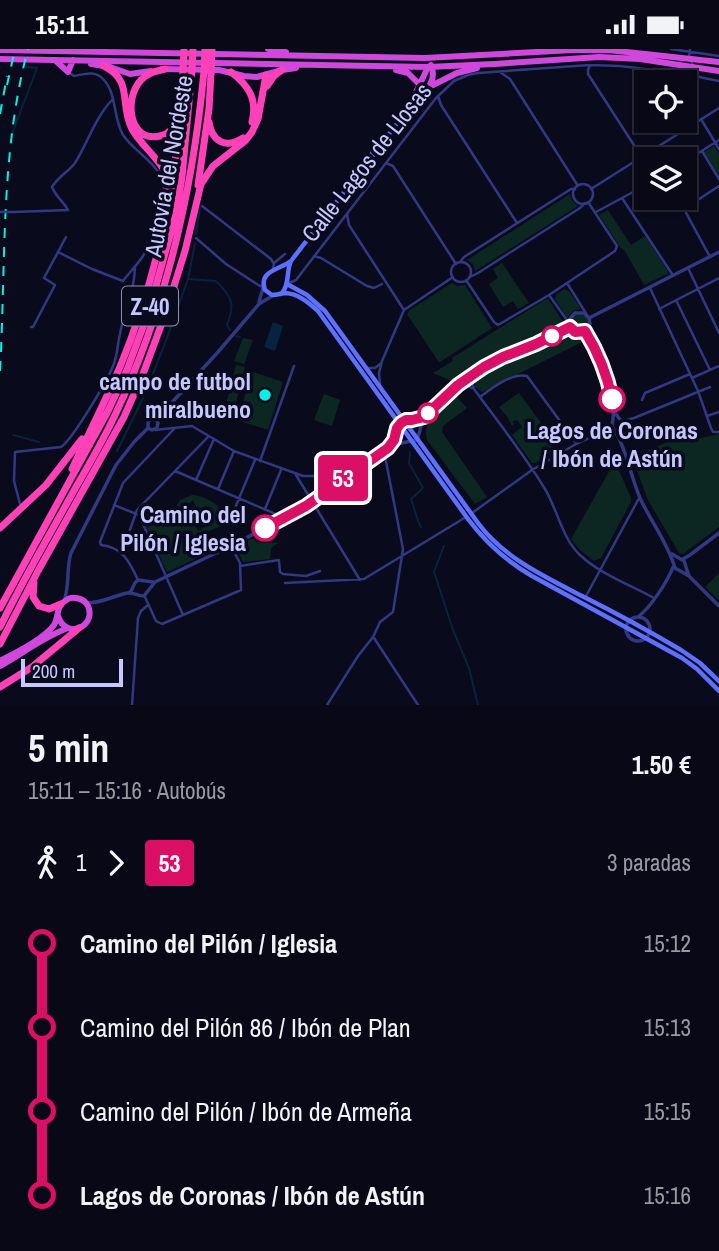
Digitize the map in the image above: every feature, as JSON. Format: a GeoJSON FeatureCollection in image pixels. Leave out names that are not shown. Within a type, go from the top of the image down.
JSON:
{"type":"FeatureCollection","features":[{"type":"Feature","properties":{"kind":"highway"},"geometry":{"type":"LineString","coordinates":[[46,522],[46,517],[68,477],[119,367],[141,310],[169,204],[177,151],[184,49]]}},
{"type":"Feature","properties":{"kind":"highway","name":"Autovía del Nordeste"},"geometry":{"type":"LineString","coordinates":[[0,608],[108,411],[149,311],[176,214],[183,177],[193,49]]}},
{"type":"Feature","properties":{"kind":"highway","name":"Autovía del Nordeste"},"geometry":{"type":"LineString","coordinates":[[0,627],[108,430],[135,372],[153,324],[175,252],[188,186],[207,72],[205,49]]}},
{"type":"Feature","properties":{"kind":"highway"},"geometry":{"type":"LineString","coordinates":[[212,49],[207,72],[211,131],[216,139],[232,143],[246,134],[253,120],[253,99],[245,84],[230,72]]}},
{"type":"Feature","properties":{"kind":"highway"},"geometry":{"type":"LineString","coordinates":[[268,49],[298,55]]}},
{"type":"Feature","properties":{"kind":"highway"},"geometry":{"type":"LineString","coordinates":[[0,50],[252,55],[342,52],[425,58],[603,49],[690,53],[701,60],[719,62]]}},
{"type":"Feature","properties":{"kind":"highway"},"geometry":{"type":"LineString","coordinates":[[0,644],[124,417],[143,374],[174,288],[201,184],[219,161],[245,141],[258,120],[266,75],[265,64],[252,55]]}},
{"type":"Feature","properties":{"kind":"highway"},"geometry":{"type":"LineString","coordinates":[[408,109],[430,66],[437,62],[490,59],[498,55]]}},
{"type":"Feature","properties":{"kind":"highway"},"geometry":{"type":"LineString","coordinates":[[0,59],[384,67],[608,57],[719,71]]}},
{"type":"Feature","properties":{"kind":"highway"},"geometry":{"type":"LineString","coordinates":[[425,58],[433,76],[428,88]]}},
{"type":"Feature","properties":{"kind":"highway"},"geometry":{"type":"LineString","coordinates":[[54,60],[68,72],[74,61]]}},
{"type":"Feature","properties":{"kind":"highway"},"geometry":{"type":"LineString","coordinates":[[74,61],[104,66],[130,75],[166,69],[219,70],[247,76],[266,75],[282,69],[311,65]]}},
{"type":"Feature","properties":{"kind":"highway"},"geometry":{"type":"LineString","coordinates":[[408,109],[428,88],[442,80],[457,73],[494,64]]}},
{"type":"Feature","properties":{"kind":"highway"},"geometry":{"type":"LineString","coordinates":[[104,66],[120,78],[131,128],[159,161],[166,174],[170,186],[169,204]]}},
{"type":"Feature","properties":{"kind":"highway"},"geometry":{"type":"LineString","coordinates":[[384,67],[408,73],[419,86],[428,88]]}},
{"type":"Feature","properties":{"kind":"highway"},"geometry":{"type":"LineString","coordinates":[[166,69],[142,79],[131,98],[133,120],[144,134],[160,136],[174,126],[178,116],[182,76]]}},
{"type":"Feature","properties":{"kind":"highway"},"geometry":{"type":"LineString","coordinates":[[263,93],[271,79],[282,69]]}},
{"type":"Feature","properties":{"kind":"highway"},"geometry":{"type":"LineString","coordinates":[[442,80],[458,79]]}},
{"type":"Feature","properties":{"kind":"highway"},"geometry":{"type":"LineString","coordinates":[[194,213],[209,109]]}},
{"type":"Feature","properties":{"kind":"highway"},"geometry":{"type":"LineString","coordinates":[[0,529],[46,485],[93,422]]}},
{"type":"Feature","properties":{"kind":"highway"},"geometry":{"type":"LineString","coordinates":[[0,687],[33,667],[88,621],[89,610],[85,603],[77,598],[46,609],[35,602],[33,586],[41,566]]}},
{"type":"Feature","properties":{"kind":"highway"},"geometry":{"type":"LineString","coordinates":[[38,641],[52,627],[62,603]]}},
{"type":"Feature","properties":{"kind":"highway"},"geometry":{"type":"LineString","coordinates":[[58,615],[68,628]]}},
{"type":"Feature","properties":{"kind":"highway"},"geometry":{"type":"LineString","coordinates":[[0,663],[54,633],[68,628],[79,628]]}},
{"type":"Feature","properties":{"kind":"main road"},"geometry":{"type":"LineString","coordinates":[[281,293],[285,290],[291,261],[338,196],[408,109]]}},
{"type":"Feature","properties":{"kind":"main road"},"geometry":{"type":"LineString","coordinates":[[291,261],[282,267],[273,268],[264,277],[263,287],[269,294],[290,294],[303,299],[318,311],[402,422]]}},
{"type":"Feature","properties":{"kind":"main road"},"geometry":{"type":"LineString","coordinates":[[273,268],[282,273],[287,282],[321,306],[489,545],[520,569],[690,663],[719,691]]}},
{"type":"Feature","properties":{"kind":"main road"},"geometry":{"type":"LineString","coordinates":[[469,515],[513,557],[692,657],[719,681]]}},
{"type":"Feature","properties":{"kind":"street"},"geometry":{"type":"LineString","coordinates":[[603,49],[608,57]]}},
{"type":"Feature","properties":{"kind":"street"},"geometry":{"type":"LineString","coordinates":[[670,49],[719,55]]}},
{"type":"Feature","properties":{"kind":"street"},"geometry":{"type":"LineString","coordinates":[[690,53],[700,78],[719,81]]}},
{"type":"Feature","properties":{"kind":"street"},"geometry":{"type":"LineString","coordinates":[[590,65],[589,75],[635,147]]}},
{"type":"Feature","properties":{"kind":"street","name":"Calle Lagos de Llosas"},"geometry":{"type":"LineString","coordinates":[[287,282],[294,282],[438,95],[458,79],[474,74],[590,65],[685,74],[689,78],[699,120]]}},
{"type":"Feature","properties":{"kind":"street"},"geometry":{"type":"LineString","coordinates":[[58,252],[123,281],[145,251],[164,188],[150,163],[122,132],[107,84],[99,75],[90,73],[74,76],[68,72]]}},
{"type":"Feature","properties":{"kind":"street"},"geometry":{"type":"LineString","coordinates":[[500,72],[510,79],[576,187]]}},
{"type":"Feature","properties":{"kind":"street"},"geometry":{"type":"LineString","coordinates":[[438,95],[440,105],[517,223]]}},
{"type":"Feature","properties":{"kind":"street"},"geometry":{"type":"LineString","coordinates":[[0,212],[68,210],[56,197],[52,187],[74,163],[93,128],[113,100]]}},
{"type":"Feature","properties":{"kind":"street"},"geometry":{"type":"LineString","coordinates":[[656,147],[719,108]]}},
{"type":"Feature","properties":{"kind":"street"},"geometry":{"type":"LineString","coordinates":[[699,120],[717,141],[719,149]]}},
{"type":"Feature","properties":{"kind":"street"},"geometry":{"type":"LineString","coordinates":[[697,154],[717,141]]}},
{"type":"Feature","properties":{"kind":"street"},"geometry":{"type":"LineString","coordinates":[[702,151],[719,179]]}},
{"type":"Feature","properties":{"kind":"street"},"geometry":{"type":"LineString","coordinates":[[591,189],[634,161]]}},
{"type":"Feature","properties":{"kind":"street"},"geometry":{"type":"LineString","coordinates":[[386,163],[393,166],[458,263],[468,265],[471,271],[468,278]]}},
{"type":"Feature","properties":{"kind":"street"},"geometry":{"type":"LineString","coordinates":[[585,184],[591,189],[592,197],[587,203],[478,274],[461,282],[453,277],[452,269],[461,260],[517,223],[571,189],[585,184]]}},
{"type":"Feature","properties":{"kind":"street"},"geometry":{"type":"LineString","coordinates":[[697,200],[719,186]]}},
{"type":"Feature","properties":{"kind":"street"},"geometry":{"type":"LineString","coordinates":[[468,278],[498,325],[615,251],[617,246],[595,212],[587,203],[576,200],[573,195],[576,187]]}},
{"type":"Feature","properties":{"kind":"street"},"geometry":{"type":"LineString","coordinates":[[595,212],[634,192]]}},
{"type":"Feature","properties":{"kind":"street"},"geometry":{"type":"LineString","coordinates":[[622,198],[674,276]]}},
{"type":"Feature","properties":{"kind":"street"},"geometry":{"type":"LineString","coordinates":[[202,206],[271,260],[273,268]]}},
{"type":"Feature","properties":{"kind":"street"},"geometry":{"type":"LineString","coordinates":[[685,210],[710,257]]}},
{"type":"Feature","properties":{"kind":"street"},"geometry":{"type":"LineString","coordinates":[[347,214],[349,225],[404,310]]}},
{"type":"Feature","properties":{"kind":"street"},"geometry":{"type":"LineString","coordinates":[[31,327],[55,285],[44,278],[66,237]]}},
{"type":"Feature","properties":{"kind":"street"},"geometry":{"type":"LineString","coordinates":[[196,239],[226,264],[263,287],[259,304]]}},
{"type":"Feature","properties":{"kind":"street"},"geometry":{"type":"LineString","coordinates":[[588,316],[719,252]]}},
{"type":"Feature","properties":{"kind":"street"},"geometry":{"type":"LineString","coordinates":[[273,268],[285,254]]}},
{"type":"Feature","properties":{"kind":"street"},"geometry":{"type":"LineString","coordinates":[[314,256],[369,287],[376,288],[382,284],[383,277]]}},
{"type":"Feature","properties":{"kind":"street"},"geometry":{"type":"LineString","coordinates":[[20,504],[14,481],[15,453],[61,447],[75,431],[113,366],[135,280],[135,266]]}},
{"type":"Feature","properties":{"kind":"street"},"geometry":{"type":"LineString","coordinates":[[688,268],[719,333]]}},
{"type":"Feature","properties":{"kind":"street"},"geometry":{"type":"LineString","coordinates":[[252,281],[264,277]]}},
{"type":"Feature","properties":{"kind":"street"},"geometry":{"type":"LineString","coordinates":[[380,387],[382,361],[404,310],[453,277]]}},
{"type":"Feature","properties":{"kind":"street"},"geometry":{"type":"LineString","coordinates":[[659,309],[719,278]]}},
{"type":"Feature","properties":{"kind":"street"},"geometry":{"type":"LineString","coordinates":[[549,295],[575,332],[585,331],[590,324],[588,316],[567,283]]}},
{"type":"Feature","properties":{"kind":"street"},"geometry":{"type":"LineString","coordinates":[[382,284],[388,286]]}},
{"type":"Feature","properties":{"kind":"street"},"geometry":{"type":"LineString","coordinates":[[650,288],[698,391],[713,432],[719,432]]}},
{"type":"Feature","properties":{"kind":"street"},"geometry":{"type":"LineString","coordinates":[[62,603],[68,586],[69,558],[116,465],[148,428],[148,421],[156,419],[259,304],[274,295]]}},
{"type":"Feature","properties":{"kind":"street"},"geometry":{"type":"LineString","coordinates":[[676,300],[710,370]]}},
{"type":"Feature","properties":{"kind":"street"},"geometry":{"type":"LineString","coordinates":[[569,325],[570,317],[575,313],[581,312],[588,316]]}},
{"type":"Feature","properties":{"kind":"street"},"geometry":{"type":"LineString","coordinates":[[419,428],[424,417],[474,374],[569,325]]}},
{"type":"Feature","properties":{"kind":"street"},"geometry":{"type":"LineString","coordinates":[[585,331],[604,369],[614,412],[621,423],[625,457],[640,498],[671,553],[675,568],[690,576]]}},
{"type":"Feature","properties":{"kind":"street"},"geometry":{"type":"LineString","coordinates":[[366,367],[377,367],[382,361]]}},
{"type":"Feature","properties":{"kind":"street"},"geometry":{"type":"LineString","coordinates":[[260,461],[295,366]]}},
{"type":"Feature","properties":{"kind":"street"},"geometry":{"type":"LineString","coordinates":[[642,400],[645,393],[719,366]]}},
{"type":"Feature","properties":{"kind":"street"},"geometry":{"type":"LineString","coordinates":[[474,374],[474,389],[547,493],[575,550],[600,569],[654,598]]}},
{"type":"Feature","properties":{"kind":"street"},"geometry":{"type":"LineString","coordinates":[[480,397],[506,381],[521,375],[527,376],[576,444]]}},
{"type":"Feature","properties":{"kind":"street"},"geometry":{"type":"LineString","coordinates":[[458,385],[468,385],[474,389]]}},
{"type":"Feature","properties":{"kind":"street"},"geometry":{"type":"LineString","coordinates":[[285,583],[360,580],[367,577],[469,515],[532,470],[602,432],[615,420],[621,423],[710,387]]}},
{"type":"Feature","properties":{"kind":"street"},"geometry":{"type":"LineString","coordinates":[[614,412],[612,428],[621,439]]}},
{"type":"Feature","properties":{"kind":"street"},"geometry":{"type":"LineString","coordinates":[[707,416],[719,412]]}},
{"type":"Feature","properties":{"kind":"street"},"geometry":{"type":"LineString","coordinates":[[327,705],[358,656],[373,638],[381,620],[393,613],[403,547],[386,450],[402,422],[424,417]]}},
{"type":"Feature","properties":{"kind":"street"},"geometry":{"type":"LineString","coordinates":[[156,419],[164,429]]}},
{"type":"Feature","properties":{"kind":"street"},"geometry":{"type":"LineString","coordinates":[[138,580],[134,584],[134,591],[138,596],[144,596],[155,582],[231,546],[313,501],[386,450],[414,440],[420,433],[416,422],[412,420]]}},
{"type":"Feature","properties":{"kind":"street"},"geometry":{"type":"LineString","coordinates":[[614,430],[619,431],[621,423]]}},
{"type":"Feature","properties":{"kind":"street"},"geometry":{"type":"LineString","coordinates":[[154,430],[159,425]]}},
{"type":"Feature","properties":{"kind":"street"},"geometry":{"type":"LineString","coordinates":[[148,428],[154,430],[192,425],[234,451],[296,474],[320,477],[356,470]]}},
{"type":"Feature","properties":{"kind":"street"},"geometry":{"type":"LineString","coordinates":[[138,580],[122,552],[101,545],[100,542],[122,483],[176,428]]}},
{"type":"Feature","properties":{"kind":"street"},"geometry":{"type":"LineString","coordinates":[[397,432],[405,442]]}},
{"type":"Feature","properties":{"kind":"street"},"geometry":{"type":"LineString","coordinates":[[122,552],[138,509],[209,436]]}},
{"type":"Feature","properties":{"kind":"street"},"geometry":{"type":"LineString","coordinates":[[196,480],[214,439]]}},
{"type":"Feature","properties":{"kind":"street"},"geometry":{"type":"LineString","coordinates":[[218,489],[234,451]]}},
{"type":"Feature","properties":{"kind":"street"},"geometry":{"type":"LineString","coordinates":[[230,520],[255,460]]}},
{"type":"Feature","properties":{"kind":"street"},"geometry":{"type":"LineString","coordinates":[[265,509],[282,469]]}},
{"type":"Feature","properties":{"kind":"street"},"geometry":{"type":"LineString","coordinates":[[175,471],[285,517]]}},
{"type":"Feature","properties":{"kind":"street"},"geometry":{"type":"LineString","coordinates":[[296,474],[360,580]]}},
{"type":"Feature","properties":{"kind":"street"},"geometry":{"type":"LineString","coordinates":[[299,479],[303,475]]}},
{"type":"Feature","properties":{"kind":"street"},"geometry":{"type":"LineString","coordinates":[[336,475],[340,481]]}},
{"type":"Feature","properties":{"kind":"street"},"geometry":{"type":"LineString","coordinates":[[585,598],[640,498]]}},
{"type":"Feature","properties":{"kind":"street"},"geometry":{"type":"LineString","coordinates":[[114,505],[139,516],[183,615]]}},
{"type":"Feature","properties":{"kind":"street"},"geometry":{"type":"LineString","coordinates":[[650,605],[650,632],[647,638],[640,642],[632,640],[626,633],[629,621],[650,605],[677,560],[690,555],[719,533]]}},
{"type":"Feature","properties":{"kind":"street"},"geometry":{"type":"LineString","coordinates":[[144,596],[155,619],[159,623],[166,623],[241,590],[240,566],[231,546]]}},
{"type":"Feature","properties":{"kind":"street"},"geometry":{"type":"LineString","coordinates":[[403,547],[411,551]]}},
{"type":"Feature","properties":{"kind":"street"},"geometry":{"type":"LineString","coordinates":[[671,553],[685,562],[690,576],[719,606]]}},
{"type":"Feature","properties":{"kind":"street"},"geometry":{"type":"LineString","coordinates":[[240,566],[279,560],[280,572],[283,574],[306,576],[320,571]]}},
{"type":"Feature","properties":{"kind":"street"},"geometry":{"type":"LineString","coordinates":[[669,576],[685,566]]}},
{"type":"Feature","properties":{"kind":"street"},"geometry":{"type":"LineString","coordinates":[[138,580],[155,582]]}},
{"type":"Feature","properties":{"kind":"street"},"geometry":{"type":"LineString","coordinates":[[147,582],[149,588]]}},
{"type":"Feature","properties":{"kind":"street"},"geometry":{"type":"LineString","coordinates":[[68,586],[77,598]]}},
{"type":"Feature","properties":{"kind":"street"},"geometry":{"type":"LineString","coordinates":[[85,603],[97,603],[134,591]]}},
{"type":"Feature","properties":{"kind":"street"},"geometry":{"type":"LineString","coordinates":[[89,610],[97,603]]}},
{"type":"Feature","properties":{"kind":"street"},"geometry":{"type":"LineString","coordinates":[[131,705],[138,618],[148,605]]}},
{"type":"Feature","properties":{"kind":"street"},"geometry":{"type":"LineString","coordinates":[[637,617],[648,622]]}},
{"type":"Feature","properties":{"kind":"street"},"geometry":{"type":"LineString","coordinates":[[373,638],[418,705]]}},
{"type":"Feature","properties":{"kind":"green space"},"geometry":{"type":"Polygon","coordinates":[[[714,146],[719,153],[719,176],[704,152],[714,146]]]}},
{"type":"Feature","properties":{"kind":"green space"},"geometry":{"type":"Polygon","coordinates":[[[570,194],[572,201],[578,206],[475,271],[473,264],[467,260],[570,194]]]}},
{"type":"Feature","properties":{"kind":"green space"},"geometry":{"type":"Polygon","coordinates":[[[608,210],[631,245],[645,236],[669,273],[644,285],[625,251],[599,215],[608,210]]]}},
{"type":"Feature","properties":{"kind":"green space"},"geometry":{"type":"Polygon","coordinates":[[[502,263],[529,303],[518,309],[513,301],[503,307],[489,284],[498,278],[493,269],[502,263]]]}},
{"type":"Feature","properties":{"kind":"green space"},"geometry":{"type":"Polygon","coordinates":[[[452,283],[457,286],[465,285],[492,328],[440,362],[407,314],[452,283]]]}},
{"type":"Feature","properties":{"kind":"green space"},"geometry":{"type":"Polygon","coordinates":[[[564,289],[569,291],[581,309],[573,311],[567,318],[555,299],[564,289]]]}},
{"type":"Feature","properties":{"kind":"green space"},"geometry":{"type":"Polygon","coordinates":[[[546,299],[563,322],[560,327],[485,361],[454,382],[433,373],[453,361],[452,358],[546,299]]]}},
{"type":"Feature","properties":{"kind":"green space"},"geometry":{"type":"Polygon","coordinates":[[[577,314],[583,314],[588,322],[586,328],[577,330],[572,325],[572,319],[577,314]]]}},
{"type":"Feature","properties":{"kind":"green space"},"geometry":{"type":"Polygon","coordinates":[[[568,332],[582,342],[482,392],[475,387],[475,378],[568,332]]]}},
{"type":"Feature","properties":{"kind":"green space"},"geometry":{"type":"Polygon","coordinates":[[[243,338],[253,340],[244,364],[234,361],[243,338]]]}},
{"type":"Feature","properties":{"kind":"green space"},"geometry":{"type":"Polygon","coordinates":[[[236,365],[245,367],[232,418],[223,416],[236,365]]]}},
{"type":"Feature","properties":{"kind":"green space"},"geometry":{"type":"Polygon","coordinates":[[[253,372],[283,382],[268,430],[237,420],[253,372]]]}},
{"type":"Feature","properties":{"kind":"green space"},"geometry":{"type":"Polygon","coordinates":[[[519,393],[560,449],[535,463],[532,463],[512,435],[522,427],[517,420],[513,421],[512,426],[499,407],[519,393]]]}},
{"type":"Feature","properties":{"kind":"green space"},"geometry":{"type":"Polygon","coordinates":[[[324,394],[340,400],[332,426],[314,420],[324,394]]]}},
{"type":"Feature","properties":{"kind":"green space"},"geometry":{"type":"Polygon","coordinates":[[[455,395],[467,408],[443,426],[442,432],[487,497],[475,504],[427,440],[430,420],[455,395]]]}},
{"type":"Feature","properties":{"kind":"green space"},"geometry":{"type":"Polygon","coordinates":[[[719,434],[719,527],[683,554],[679,553],[648,500],[631,454],[684,435],[687,441],[719,434]]]}},
{"type":"Feature","properties":{"kind":"green space"},"geometry":{"type":"Polygon","coordinates":[[[615,461],[631,502],[601,558],[594,561],[571,539],[615,461]]]}},
{"type":"Feature","properties":{"kind":"green space"},"geometry":{"type":"Polygon","coordinates":[[[192,495],[204,498],[217,506],[228,518],[226,524],[207,532],[215,550],[167,572],[140,514],[154,517],[159,525],[164,514],[180,508],[177,505],[180,500],[192,495]],[[193,500],[186,506],[198,531],[205,527],[193,500]]]}},
{"type":"Feature","properties":{"kind":"green space"},"geometry":{"type":"Polygon","coordinates":[[[250,539],[259,543],[278,543],[271,548],[270,559],[243,562],[236,548],[250,539]]]}},
{"type":"Feature","properties":{"kind":"green space"},"geometry":{"type":"Polygon","coordinates":[[[719,573],[719,600],[705,587],[719,573]]]}},
{"type":"Feature","properties":{"kind":"water"},"geometry":{"type":"Polygon","coordinates":[[[273,322],[283,326],[275,351],[264,347],[273,322]]]}},
{"type":"Feature","properties":{"kind":"waterway"},"geometry":{"type":"LineString","coordinates":[[12,134],[37,68],[26,67]]}},
{"type":"Feature","properties":{"kind":"waterway"},"geometry":{"type":"LineString","coordinates":[[196,234],[200,208]]}},
{"type":"Feature","properties":{"kind":"waterway"},"geometry":{"type":"LineString","coordinates":[[117,451],[145,394],[167,338],[188,279],[195,243]]}},
{"type":"Feature","properties":{"kind":"waterway"},"geometry":{"type":"LineString","coordinates":[[188,279],[216,281],[226,292],[232,306],[227,325],[230,330]]}},
{"type":"Feature","properties":{"kind":"waterway"},"geometry":{"type":"LineString","coordinates":[[236,336],[240,337]]}},
{"type":"Feature","properties":{"kind":"waterway"},"geometry":{"type":"LineString","coordinates":[[13,435],[39,442]]}},
{"type":"Feature","properties":{"kind":"waterway"},"geometry":{"type":"LineString","coordinates":[[410,452],[409,463],[423,488],[411,499],[421,527]]}},
{"type":"Feature","properties":{"kind":"waterway"},"geometry":{"type":"LineString","coordinates":[[444,546],[434,572],[469,668],[478,705]]}},
{"type":"Feature","properties":{"kind":"railway"},"geometry":{"type":"LineString","coordinates":[[7,85],[15,49]]}},
{"type":"Feature","properties":{"kind":"railway"},"geometry":{"type":"LineString","coordinates":[[0,371],[8,168],[19,88],[28,49]]}},
{"type":"Feature","properties":{"kind":"railway"},"geometry":{"type":"LineString","coordinates":[[0,114],[7,76]]}},
{"type":"Feature","properties":{"kind":"bus line","name":"53"},"geometry":{"type":"LineString","coordinates":[[265,528],[306,506],[388,448],[401,423],[424,417],[458,385],[484,367],[570,327],[575,332],[585,331],[592,342],[604,369],[612,399]]}},
{"type":"Feature","properties":{"kind":"place","name":"campo de futbol miralbueno"},"geometry":{"type":"Point","coordinates":[265,395]}},
{"type":"Feature","properties":{"kind":"place","name":"Lagos de Coronas / Ibón de Astún"},"geometry":{"type":"Point","coordinates":[612,399]}},
{"type":"Feature","properties":{"kind":"place","name":"Camino del Pilón / Iglesia"},"geometry":{"type":"Point","coordinates":[265,528]}}]}
